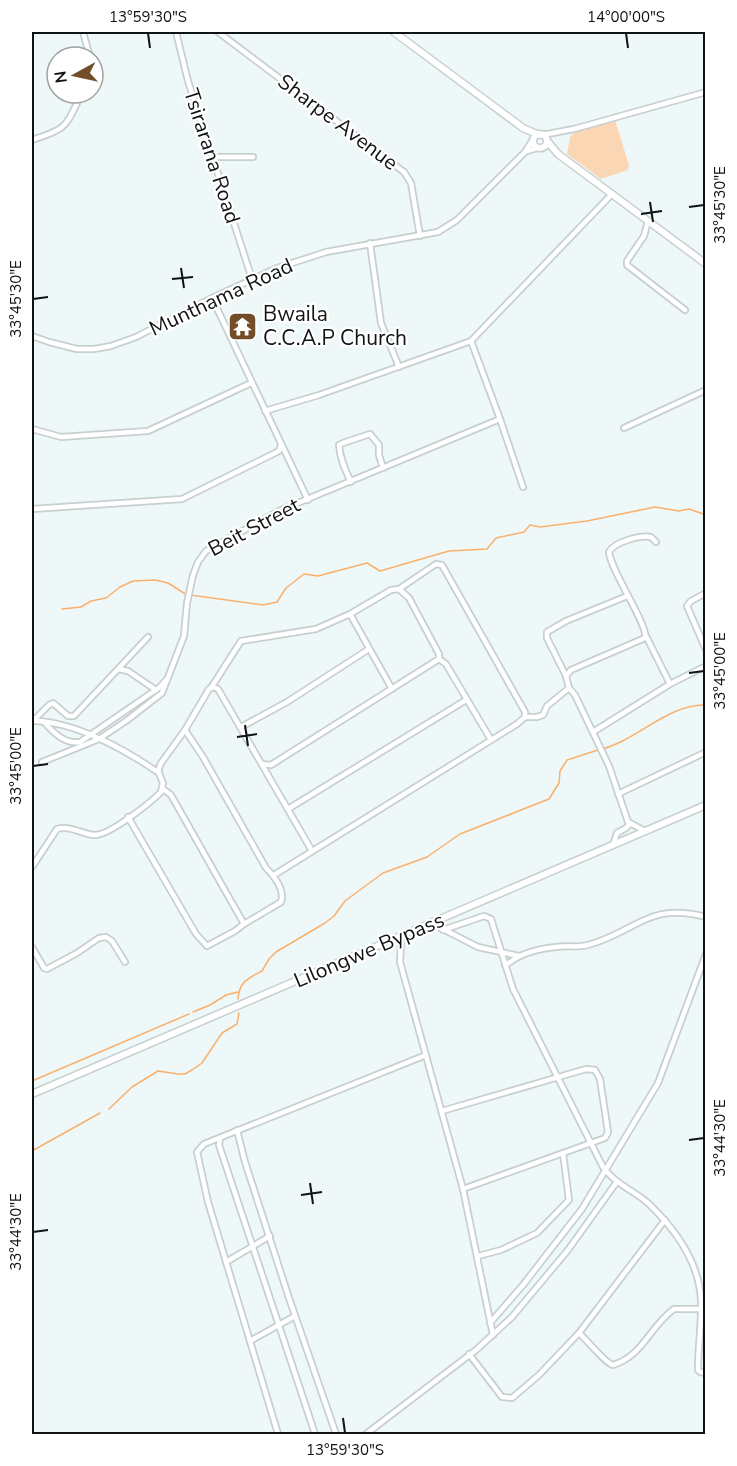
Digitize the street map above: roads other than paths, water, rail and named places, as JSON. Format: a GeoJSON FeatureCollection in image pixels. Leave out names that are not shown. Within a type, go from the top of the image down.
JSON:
{"type":"FeatureCollection","features":[{"type":"Feature","properties":{"kind":"main road"},"geometry":{"type":"LineString","coordinates":[[394,32],[523,128],[540,135],[558,154],[705,264]]}},
{"type":"Feature","properties":{"kind":"main road"},"geometry":{"type":"LineString","coordinates":[[523,128],[540,148],[558,154]]}},
{"type":"Feature","properties":{"kind":"main road"},"geometry":{"type":"LineString","coordinates":[[532,141],[533,137],[540,135]]}},
{"type":"Feature","properties":{"kind":"main road"},"geometry":{"type":"LineString","coordinates":[[540,148],[547,145],[547,141]]}},
{"type":"Feature","properties":{"kind":"main road","name":"Lilongwe Bypass"},"geometry":{"type":"LineString","coordinates":[[32,1094],[645,831],[704,808]]}},
{"type":"Feature","properties":{"kind":"street","name":"Tsirarana Road"},"geometry":{"type":"LineString","coordinates":[[176,32],[186,74],[252,279]]}},
{"type":"Feature","properties":{"kind":"street","name":"Sharpe Avenue"},"geometry":{"type":"LineString","coordinates":[[218,32],[404,172],[411,183],[420,236]]}},
{"type":"Feature","properties":{"kind":"street"},"geometry":{"type":"LineString","coordinates":[[540,135],[556,134],[705,92]]}},
{"type":"Feature","properties":{"kind":"street"},"geometry":{"type":"LineString","coordinates":[[32,140],[63,127],[75,105]]}},
{"type":"Feature","properties":{"kind":"street"},"geometry":{"type":"LineString","coordinates":[[547,141],[556,134]]}},
{"type":"Feature","properties":{"kind":"street","name":"Munthama Road"},"geometry":{"type":"LineString","coordinates":[[32,336],[77,349],[111,346],[136,337],[277,268],[309,257],[370,243],[438,232],[457,220],[525,152],[532,141]]}},
{"type":"Feature","properties":{"kind":"street","name":"Munthama Road"},"geometry":{"type":"LineString","coordinates":[[525,152],[540,148]]}},
{"type":"Feature","properties":{"kind":"street"},"geometry":{"type":"LineString","coordinates":[[213,157],[253,158]]}},
{"type":"Feature","properties":{"kind":"street"},"geometry":{"type":"LineString","coordinates":[[265,411],[471,341],[612,194]]}},
{"type":"Feature","properties":{"kind":"street"},"geometry":{"type":"LineString","coordinates":[[648,221],[644,236],[627,261],[627,265],[685,310]]}},
{"type":"Feature","properties":{"kind":"street"},"geometry":{"type":"LineString","coordinates":[[370,243],[381,323],[399,367]]}},
{"type":"Feature","properties":{"kind":"street","name":"Beit Street"},"geometry":{"type":"LineString","coordinates":[[42,762],[99,739],[126,722],[162,693],[185,631],[188,592],[201,555],[281,510],[308,500],[212,298]]}},
{"type":"Feature","properties":{"kind":"street"},"geometry":{"type":"LineString","coordinates":[[471,341],[523,487]]}},
{"type":"Feature","properties":{"kind":"street"},"geometry":{"type":"LineString","coordinates":[[32,429],[61,437],[148,431],[251,383]]}},
{"type":"Feature","properties":{"kind":"street"},"geometry":{"type":"LineString","coordinates":[[624,428],[705,390]]}},
{"type":"Feature","properties":{"kind":"street"},"geometry":{"type":"LineString","coordinates":[[308,500],[500,419]]}},
{"type":"Feature","properties":{"kind":"street"},"geometry":{"type":"LineString","coordinates":[[351,482],[339,452],[339,445],[343,442],[370,434],[379,445],[383,468]]}},
{"type":"Feature","properties":{"kind":"street"},"geometry":{"type":"LineString","coordinates":[[32,509],[182,500],[279,451],[281,445]]}},
{"type":"Feature","properties":{"kind":"street"},"geometry":{"type":"LineString","coordinates":[[656,542],[651,537],[644,536],[610,549],[609,555],[670,684]]}},
{"type":"Feature","properties":{"kind":"street"},"geometry":{"type":"LineString","coordinates":[[244,924],[171,795],[163,789],[159,773],[161,763],[185,730],[241,641],[312,631],[350,614],[391,590],[399,589],[436,564],[442,565],[525,711],[525,717]]}},
{"type":"Feature","properties":{"kind":"street"},"geometry":{"type":"LineString","coordinates":[[399,589],[409,598],[439,654],[439,659],[446,664],[490,740]]}},
{"type":"Feature","properties":{"kind":"street"},"geometry":{"type":"LineString","coordinates":[[705,593],[687,606],[705,650]]}},
{"type":"Feature","properties":{"kind":"street"},"geometry":{"type":"LineString","coordinates":[[627,596],[566,621],[547,632],[547,638],[566,676],[569,688],[611,771],[630,824],[645,831]]}},
{"type":"Feature","properties":{"kind":"street"},"geometry":{"type":"LineString","coordinates":[[350,614],[392,689]]}},
{"type":"Feature","properties":{"kind":"street"},"geometry":{"type":"LineString","coordinates":[[566,676],[571,670],[640,642],[646,636]]}},
{"type":"Feature","properties":{"kind":"street"},"geometry":{"type":"LineString","coordinates":[[32,722],[52,703],[68,716],[74,716],[148,637]]}},
{"type":"Feature","properties":{"kind":"street"},"geometry":{"type":"LineString","coordinates":[[241,727],[287,702],[369,649]]}},
{"type":"Feature","properties":{"kind":"street"},"geometry":{"type":"LineString","coordinates":[[262,764],[271,765],[439,659]]}},
{"type":"Feature","properties":{"kind":"street"},"geometry":{"type":"LineString","coordinates":[[592,732],[670,684],[705,666]]}},
{"type":"Feature","properties":{"kind":"street"},"geometry":{"type":"LineString","coordinates":[[118,669],[128,670],[156,690]]}},
{"type":"Feature","properties":{"kind":"street"},"geometry":{"type":"LineString","coordinates":[[44,722],[56,735],[71,742],[80,742],[156,690],[171,673]]}},
{"type":"Feature","properties":{"kind":"street"},"geometry":{"type":"LineString","coordinates":[[211,688],[218,689],[312,850]]}},
{"type":"Feature","properties":{"kind":"street"},"geometry":{"type":"LineString","coordinates":[[274,875],[525,717],[541,716],[547,706],[569,688]]}},
{"type":"Feature","properties":{"kind":"street"},"geometry":{"type":"LineString","coordinates":[[288,809],[466,700]]}},
{"type":"Feature","properties":{"kind":"street"},"geometry":{"type":"LineString","coordinates":[[32,722],[44,722],[92,735],[159,773]]}},
{"type":"Feature","properties":{"kind":"street"},"geometry":{"type":"LineString","coordinates":[[128,817],[204,944],[209,946],[281,902],[283,895],[274,875],[266,868],[203,757],[185,730]]}},
{"type":"Feature","properties":{"kind":"street"},"geometry":{"type":"LineString","coordinates":[[618,794],[705,752]]}},
{"type":"Feature","properties":{"kind":"street"},"geometry":{"type":"LineString","coordinates":[[32,867],[57,829],[66,828],[95,835],[100,834],[128,817],[163,789]]}},
{"type":"Feature","properties":{"kind":"street"},"geometry":{"type":"LineString","coordinates":[[613,845],[617,833],[630,824]]}},
{"type":"Feature","properties":{"kind":"street"},"geometry":{"type":"LineString","coordinates":[[431,923],[478,947],[501,954],[519,956],[556,947],[580,947],[593,944],[616,935],[654,914],[676,911],[705,917]]}},
{"type":"Feature","properties":{"kind":"street"},"geometry":{"type":"LineString","coordinates":[[443,930],[487,916],[491,919],[513,989],[606,1171],[616,1183],[642,1197],[665,1220],[687,1252],[697,1276],[700,1309],[698,1370],[705,1373]]}},
{"type":"Feature","properties":{"kind":"street"},"geometry":{"type":"LineString","coordinates":[[32,947],[46,969],[77,953],[99,938],[106,937],[112,941],[125,962]]}},
{"type":"Feature","properties":{"kind":"street"},"geometry":{"type":"LineString","coordinates":[[399,937],[400,962],[463,1189],[493,1335]]}},
{"type":"Feature","properties":{"kind":"street"},"geometry":{"type":"LineString","coordinates":[[490,1323],[550,1252],[582,1209],[658,1083],[705,954]]}},
{"type":"Feature","properties":{"kind":"street"},"geometry":{"type":"LineString","coordinates":[[505,966],[519,956]]}},
{"type":"Feature","properties":{"kind":"street"},"geometry":{"type":"LineString","coordinates":[[278,1434],[206,1194],[197,1152],[204,1143],[426,1055]]}},
{"type":"Feature","properties":{"kind":"street"},"geometry":{"type":"LineString","coordinates":[[442,1111],[586,1069],[595,1070],[598,1074],[608,1132],[605,1138],[463,1189]]}},
{"type":"Feature","properties":{"kind":"street"},"geometry":{"type":"LineString","coordinates":[[237,1130],[245,1162],[295,1316],[336,1434]]}},
{"type":"Feature","properties":{"kind":"street"},"geometry":{"type":"LineString","coordinates":[[220,1138],[219,1144],[315,1434]]}},
{"type":"Feature","properties":{"kind":"street"},"geometry":{"type":"LineString","coordinates":[[563,1153],[569,1200],[582,1209]]}},
{"type":"Feature","properties":{"kind":"street"},"geometry":{"type":"LineString","coordinates":[[366,1434],[493,1335],[512,1317],[549,1274],[616,1183]]}},
{"type":"Feature","properties":{"kind":"street"},"geometry":{"type":"LineString","coordinates":[[478,1256],[501,1250],[537,1233],[569,1200]]}},
{"type":"Feature","properties":{"kind":"street"},"geometry":{"type":"LineString","coordinates":[[469,1354],[502,1397],[509,1399],[539,1375],[579,1333],[665,1220]]}},
{"type":"Feature","properties":{"kind":"street"},"geometry":{"type":"LineString","coordinates":[[226,1262],[270,1236]]}},
{"type":"Feature","properties":{"kind":"street"},"geometry":{"type":"LineString","coordinates":[[579,1333],[606,1362],[613,1365],[628,1359],[638,1351],[674,1309],[700,1309]]}},
{"type":"Feature","properties":{"kind":"street"},"geometry":{"type":"LineString","coordinates":[[250,1341],[295,1316]]}},
{"type":"Feature","properties":{"kind":"waterway"},"geometry":{"type":"LineString","coordinates":[[190,595],[263,605],[277,602],[286,588],[304,574],[318,576],[367,563],[380,571],[449,551],[487,549],[496,538],[524,532],[530,525],[540,527],[587,521],[655,507],[679,511],[689,509],[706,515]]}},
{"type":"Feature","properties":{"kind":"waterway"},"geometry":{"type":"LineString","coordinates":[[62,609],[81,607],[91,601],[106,598],[120,587],[133,581],[155,580],[168,583],[187,595]]}},
{"type":"Feature","properties":{"kind":"waterway"},"geometry":{"type":"LineString","coordinates":[[602,749],[614,745],[679,710],[706,705]]}},
{"type":"Feature","properties":{"kind":"waterway"},"geometry":{"type":"LineString","coordinates":[[238,999],[242,985],[262,971],[276,952],[325,923],[334,916],[345,901],[383,873],[427,857],[460,834],[549,799],[559,783],[560,771],[567,760],[598,750]]}},
{"type":"Feature","properties":{"kind":"waterway"},"geometry":{"type":"LineString","coordinates":[[193,1012],[226,995],[238,992]]}},
{"type":"Feature","properties":{"kind":"waterway"},"geometry":{"type":"LineString","coordinates":[[109,1109],[132,1087],[158,1071],[185,1074],[202,1063],[222,1033],[237,1024],[239,1013]]}},
{"type":"Feature","properties":{"kind":"waterway"},"geometry":{"type":"LineString","coordinates":[[32,1081],[189,1014]]}},
{"type":"Feature","properties":{"kind":"waterway"},"geometry":{"type":"LineString","coordinates":[[32,1151],[100,1113]]}},
{"type":"Feature","properties":{"kind":"place","name":"Bwaila C.C.A.P Church"},"geometry":{"type":"Point","coordinates":[242,326]}}]}
